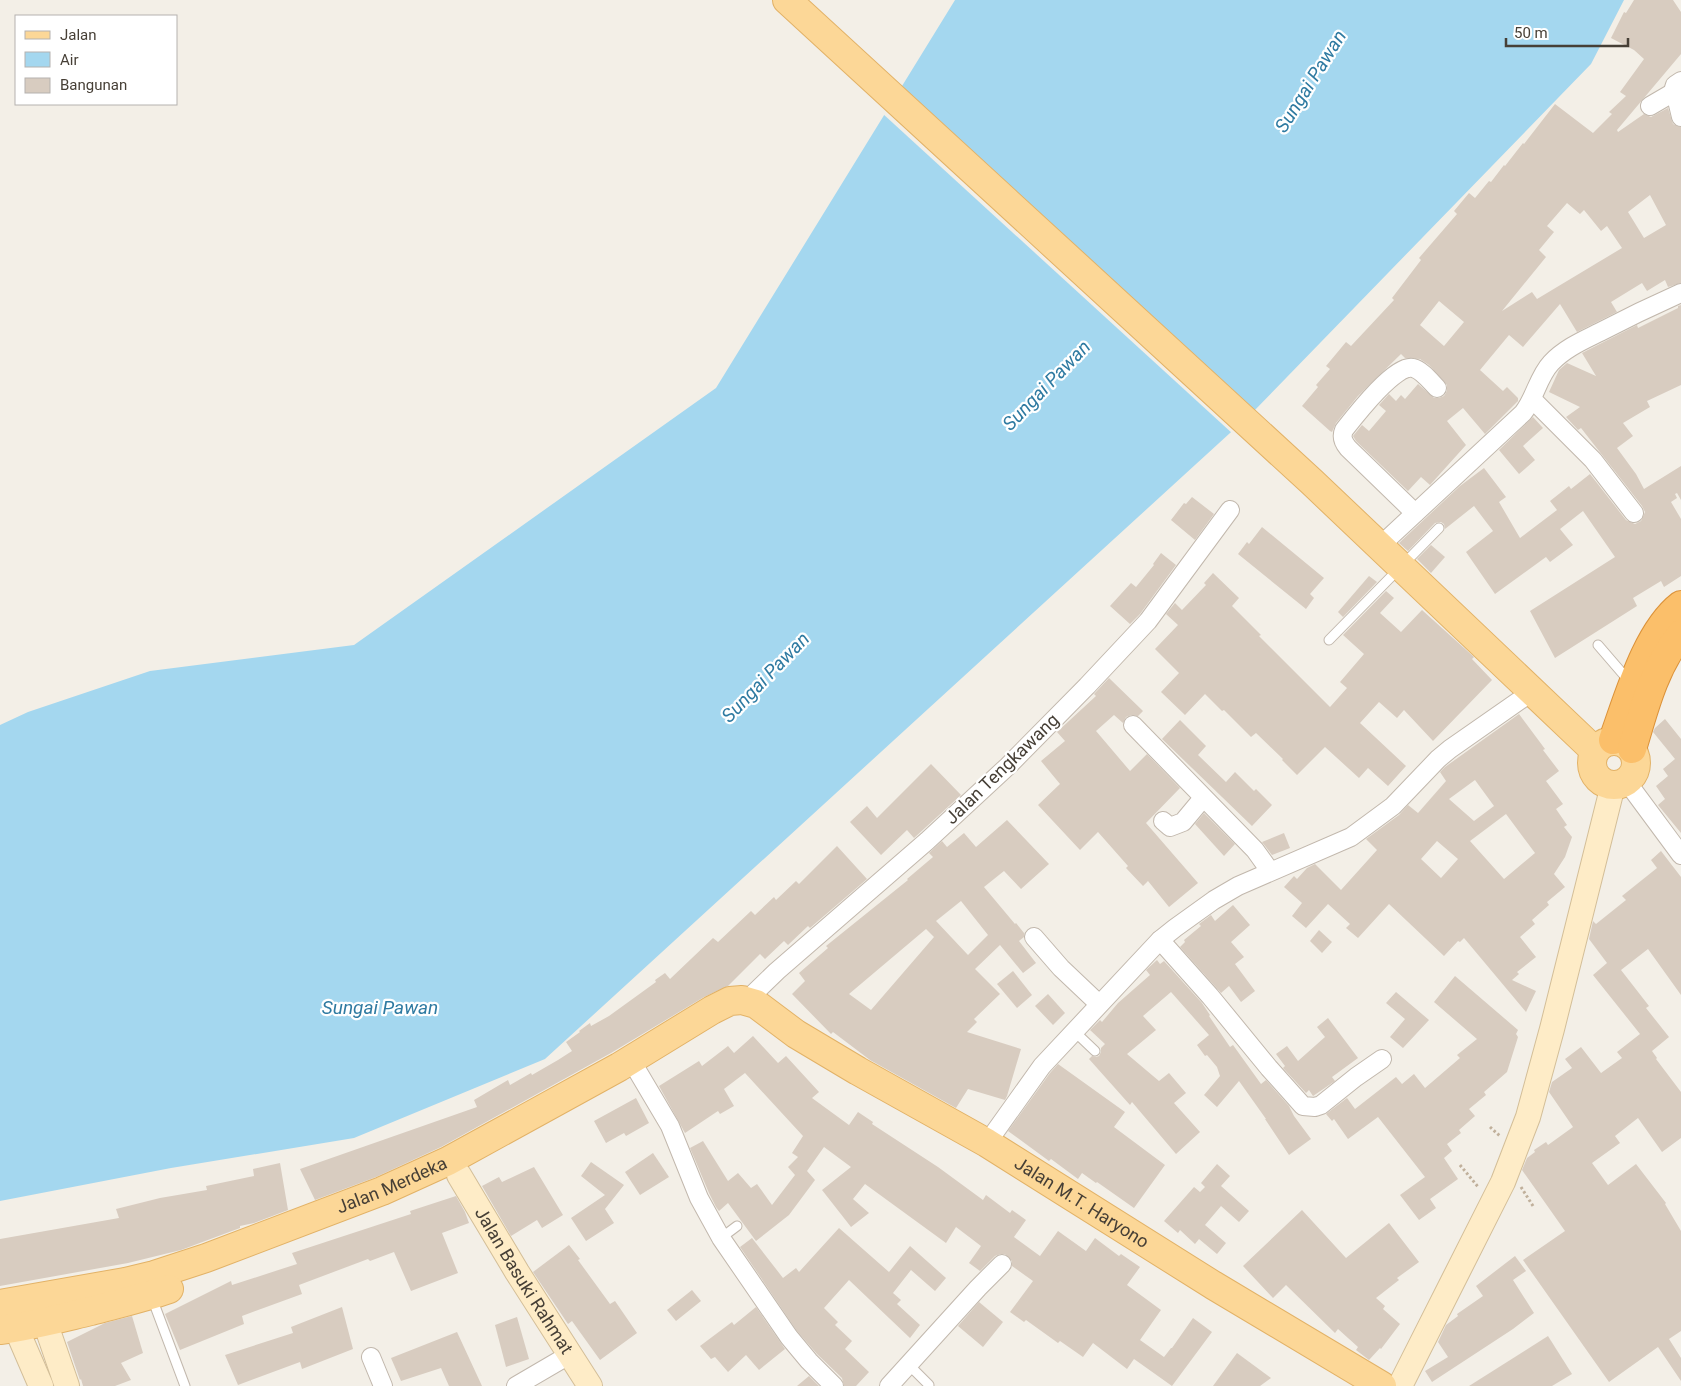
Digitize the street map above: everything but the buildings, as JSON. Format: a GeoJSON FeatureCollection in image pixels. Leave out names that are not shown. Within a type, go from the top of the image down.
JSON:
{"type":"FeatureCollection","features":[{"type":"Feature","properties":{"kind":"highway"},"geometry":{"type":"LineString","coordinates":[[1613,747],[1633,686],[1654,639],[1665,621],[1681,605]]}},
{"type":"Feature","properties":{"kind":"highway"},"geometry":{"type":"LineString","coordinates":[[1613,747],[1651,688],[1663,662],[1681,634]]}},
{"type":"Feature","properties":{"kind":"main road"},"geometry":{"type":"LineString","coordinates":[[787,0],[1312,482],[1533,691],[1637,762],[1636,770],[1620,783],[1605,783],[1594,773],[1592,758],[1613,747]]}},
{"type":"Feature","properties":{"kind":"main road","name":"Jalan Merdeka"},"geometry":{"type":"LineString","coordinates":[[0,1304],[125,1282],[154,1275],[284,1236],[458,1175],[515,1146],[727,1019],[739,1015],[752,1007],[742,1000],[730,1001],[712,1010],[619,1068],[448,1162],[382,1190],[284,1236],[151,1295],[45,1322],[8,1329]]}},
{"type":"Feature","properties":{"kind":"main road","name":"Jalan M.T. Haryono"},"geometry":{"type":"LineString","coordinates":[[752,1007],[858,1071],[987,1143],[1214,1285],[1382,1386]]}},
{"type":"Feature","properties":{"kind":"street"},"geometry":{"type":"LineString","coordinates":[[1650,106],[1678,86],[1681,116]]}},
{"type":"Feature","properties":{"kind":"street"},"geometry":{"type":"LineString","coordinates":[[1380,546],[1523,413],[1544,373],[1560,354],[1620,321],[1681,293]]}},
{"type":"Feature","properties":{"kind":"street"},"geometry":{"type":"LineString","coordinates":[[1416,513],[1344,444],[1342,435],[1375,392],[1403,369],[1411,367],[1416,369],[1437,388]]}},
{"type":"Feature","properties":{"kind":"street"},"geometry":{"type":"LineString","coordinates":[[1532,399],[1587,453],[1634,513]]}},
{"type":"Feature","properties":{"kind":"street","name":"Jalan Tengkawang"},"geometry":{"type":"LineString","coordinates":[[752,1007],[777,971],[927,841],[1008,766],[1087,686],[1148,621],[1230,510]]}},
{"type":"Feature","properties":{"kind":"street"},"geometry":{"type":"LineString","coordinates":[[987,1143],[1042,1066],[1160,940],[1214,900],[1238,886],[1352,836],[1393,806],[1450,749],[1533,691]]}},
{"type":"Feature","properties":{"kind":"street"},"geometry":{"type":"LineString","coordinates":[[1133,725],[1255,850],[1270,871]]}},
{"type":"Feature","properties":{"kind":"street"},"geometry":{"type":"LineString","coordinates":[[1620,783],[1681,855]]}},
{"type":"Feature","properties":{"kind":"street"},"geometry":{"type":"LineString","coordinates":[[1400,1386],[1504,1182],[1528,1116],[1620,783]]}},
{"type":"Feature","properties":{"kind":"street"},"geometry":{"type":"LineString","coordinates":[[1163,821],[1170,827],[1180,824],[1203,798]]}},
{"type":"Feature","properties":{"kind":"street"},"geometry":{"type":"LineString","coordinates":[[1034,938],[1061,968],[1099,1004]]}},
{"type":"Feature","properties":{"kind":"street"},"geometry":{"type":"LineString","coordinates":[[1160,940],[1303,1106],[1315,1107],[1320,1105],[1382,1059]]}},
{"type":"Feature","properties":{"kind":"street"},"geometry":{"type":"LineString","coordinates":[[638,1072],[670,1126],[699,1198],[721,1238],[789,1337],[809,1361],[834,1386]]}},
{"type":"Feature","properties":{"kind":"street","name":"Jalan Basuki Rahmat"},"geometry":{"type":"LineString","coordinates":[[458,1175],[590,1386]]}},
{"type":"Feature","properties":{"kind":"street"},"geometry":{"type":"LineString","coordinates":[[889,1386],[1002,1264]]}},
{"type":"Feature","properties":{"kind":"street"},"geometry":{"type":"LineString","coordinates":[[45,1322],[67,1386]]}},
{"type":"Feature","properties":{"kind":"street"},"geometry":{"type":"LineString","coordinates":[[8,1329],[41,1386]]}},
{"type":"Feature","properties":{"kind":"street"},"geometry":{"type":"LineString","coordinates":[[516,1386],[569,1355]]}},
{"type":"Feature","properties":{"kind":"street"},"geometry":{"type":"LineString","coordinates":[[371,1357],[383,1386]]}},
{"type":"Feature","properties":{"kind":"lane"},"geometry":{"type":"LineString","coordinates":[[1329,640],[1439,528]]}},
{"type":"Feature","properties":{"kind":"lane"},"geometry":{"type":"LineString","coordinates":[[1598,645],[1633,686]]}},
{"type":"Feature","properties":{"kind":"lane"},"geometry":{"type":"LineString","coordinates":[[1074,1031],[1095,1051]]}},
{"type":"Feature","properties":{"kind":"lane"},"geometry":{"type":"LineString","coordinates":[[721,1238],[737,1226]]}},
{"type":"Feature","properties":{"kind":"lane"},"geometry":{"type":"LineString","coordinates":[[151,1295],[185,1386]]}},
{"type":"Feature","properties":{"kind":"lane"},"geometry":{"type":"LineString","coordinates":[[908,1364],[929,1385]]}},
{"type":"Feature","properties":{"kind":"path"},"geometry":{"type":"LineString","coordinates":[[1460,1165],[1492,1204]]}},
{"type":"Feature","properties":{"kind":"water","name":"Sungai Pawan"},"geometry":{"type":"Polygon","coordinates":[[[955,0],[1624,0],[1591,64],[1253,412],[545,1059],[354,1138],[171,1168],[0,1201],[0,725],[28,712],[150,671],[354,645],[716,388],[955,0]]]}},
{"type":"Feature","properties":{"kind":"pier"},"geometry":{"type":"Polygon","coordinates":[[[895,92],[1251,417],[1233,434],[882,113],[895,92]]]}}]}
